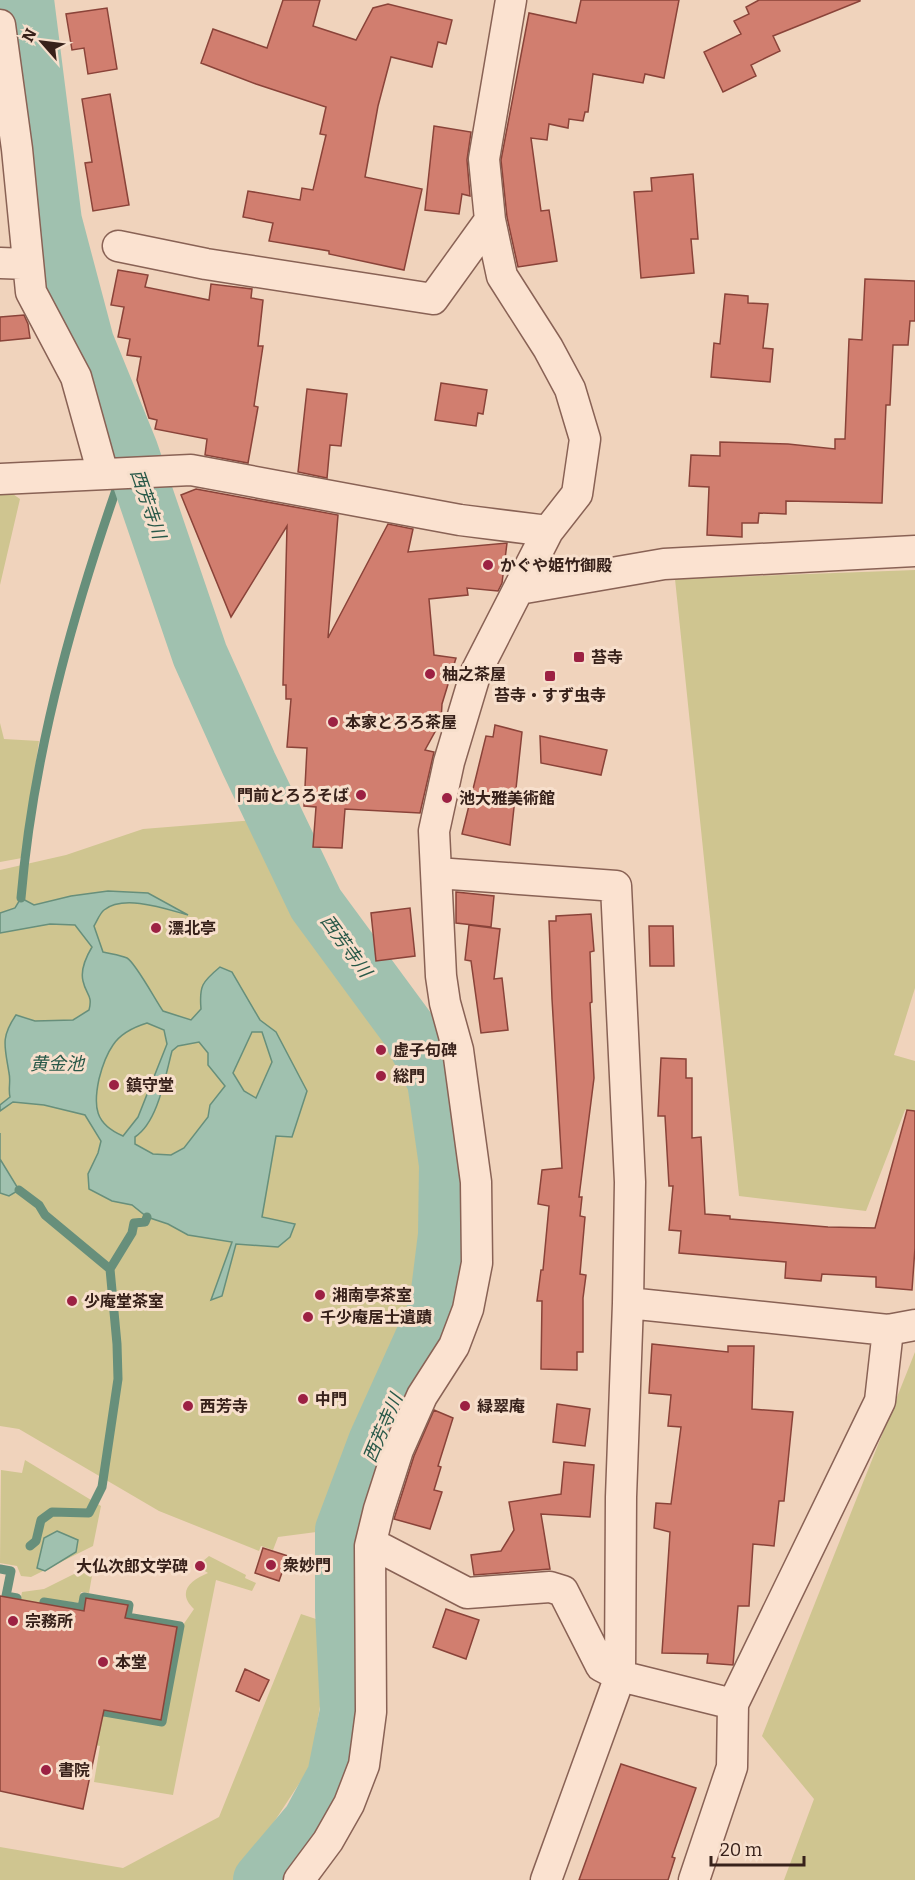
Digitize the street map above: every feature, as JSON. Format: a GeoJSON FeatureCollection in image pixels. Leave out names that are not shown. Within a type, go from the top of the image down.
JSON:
{"type":"FeatureCollection","features":[{"type":"Feature","properties":{"kind":"street"},"geometry":{"type":"LineString","coordinates":[[299,1880],[328,1841],[349,1804],[364,1765],[370,1712],[371,1543],[398,1450],[422,1396],[454,1346],[464,1318],[477,1263],[476,1182],[458,1050],[445,1003],[441,976],[435,831],[449,762],[476,672],[549,531],[577,494],[585,439],[570,389],[548,348],[502,276],[490,220],[484,159],[511,0]]}},
{"type":"Feature","properties":{"kind":"street"},"geometry":{"type":"LineString","coordinates":[[0,26],[17,149],[14,263],[76,377],[103,474]]}},
{"type":"Feature","properties":{"kind":"street"},"geometry":{"type":"LineString","coordinates":[[118,246],[206,264],[433,299],[490,220]]}},
{"type":"Feature","properties":{"kind":"street"},"geometry":{"type":"LineString","coordinates":[[0,478],[191,470],[460,520],[549,531]]}},
{"type":"Feature","properties":{"kind":"street"},"geometry":{"type":"LineString","coordinates":[[519,589],[664,564],[915,551]]}},
{"type":"Feature","properties":{"kind":"street"},"geometry":{"type":"LineString","coordinates":[[437,873],[615,886],[630,1182],[621,1497],[620,1676],[546,1880]]}},
{"type":"Feature","properties":{"kind":"street"},"geometry":{"type":"LineString","coordinates":[[628,1303],[902,1328],[879,1401],[733,1704],[732,1767],[694,1880]]}},
{"type":"Feature","properties":{"kind":"street"},"geometry":{"type":"LineString","coordinates":[[371,1543],[467,1593],[550,1587],[563,1591],[601,1666],[620,1676],[733,1704]]}},
{"type":"Feature","properties":{"kind":"shaded area"},"geometry":{"type":"Polygon","coordinates":[[[7,490],[20,499],[0,585],[0,491],[7,490]]]}},
{"type":"Feature","properties":{"kind":"shaded area"},"geometry":{"type":"Polygon","coordinates":[[[915,570],[915,988],[894,1055],[915,1061],[915,1114],[905,1110],[866,1211],[739,1196],[675,579],[915,570]]]}},
{"type":"Feature","properties":{"kind":"shaded area"},"geometry":{"type":"Polygon","coordinates":[[[0,723],[4,739],[39,741],[22,858],[0,862],[0,723]]]}},
{"type":"Feature","properties":{"kind":"shaded area","name":"西芳寺"},"geometry":{"type":"Polygon","coordinates":[[[255,820],[311,923],[389,1032],[419,1082],[423,1281],[324,1531],[278,1537],[273,1550],[261,1546],[259,1551],[159,1511],[19,1429],[0,1426],[0,870],[66,855],[143,829],[255,820]]]}},
{"type":"Feature","properties":{"kind":"shaded area"},"geometry":{"type":"Polygon","coordinates":[[[915,1352],[915,1880],[784,1880],[814,1799],[762,1736],[915,1352]]]}},
{"type":"Feature","properties":{"kind":"shaded area"},"geometry":{"type":"Polygon","coordinates":[[[25,1460],[101,1506],[93,1546],[31,1577],[21,1576],[17,1566],[0,1563],[1,1470],[22,1473],[25,1460]]]}},
{"type":"Feature","properties":{"kind":"shaded area"},"geometry":{"type":"Polygon","coordinates":[[[209,1556],[246,1575],[245,1578],[256,1583],[252,1591],[216,1580],[173,1795],[94,1782],[100,1746],[0,1724],[25,1700],[165,1726],[183,1625],[194,1609],[186,1597],[186,1592],[191,1583],[208,1573],[197,1566],[209,1556]]]}},
{"type":"Feature","properties":{"kind":"shaded area"},"geometry":{"type":"Polygon","coordinates":[[[94,1564],[89,1593],[81,1592],[79,1603],[41,1598],[36,1618],[18,1613],[22,1592],[44,1589],[94,1564]]]}},
{"type":"Feature","properties":{"kind":"shaded area"},"geometry":{"type":"Polygon","coordinates":[[[301,1614],[322,1621],[322,1694],[310,1767],[236,1880],[0,1880],[0,1847],[123,1868],[219,1817],[301,1614]]]}},
{"type":"Feature","properties":{"kind":"water","name":"黄金池"},"geometry":{"type":"Polygon","coordinates":[[[108,891],[148,893],[188,915],[145,904],[122,903],[104,910],[94,926],[103,952],[131,961],[163,1011],[191,1020],[201,1009],[201,990],[209,977],[220,967],[232,972],[260,1020],[276,1032],[307,1091],[292,1137],[276,1136],[262,1217],[295,1224],[290,1237],[278,1247],[236,1244],[222,1296],[211,1300],[232,1242],[188,1235],[168,1224],[147,1217],[132,1205],[112,1201],[89,1189],[88,1174],[101,1141],[85,1115],[44,1105],[13,1102],[0,1111],[0,1105],[10,1097],[10,1076],[5,1043],[11,1023],[16,1015],[35,1021],[73,1020],[89,1010],[90,998],[84,986],[82,972],[92,947],[75,925],[50,924],[0,933],[0,913],[15,908],[21,898],[34,905],[71,896],[108,891]],[[147,1023],[133,1029],[116,1041],[108,1053],[99,1079],[96,1098],[98,1114],[102,1120],[123,1136],[138,1117],[167,1044],[164,1030],[147,1023]],[[252,1032],[233,1073],[244,1091],[256,1098],[272,1062],[262,1032],[252,1032]],[[199,1042],[178,1046],[172,1051],[163,1086],[150,1121],[135,1137],[135,1144],[153,1154],[171,1155],[184,1148],[208,1117],[210,1105],[225,1086],[208,1065],[208,1053],[199,1042]]]}},
{"type":"Feature","properties":{"kind":"water"},"geometry":{"type":"Polygon","coordinates":[[[0,1159],[19,1190],[9,1196],[0,1193],[0,1159]]]}},
{"type":"Feature","properties":{"kind":"water"},"geometry":{"type":"Polygon","coordinates":[[[57,1531],[78,1540],[76,1552],[45,1571],[37,1568],[44,1538],[57,1531]]]}},
{"type":"Feature","properties":{"kind":"building"},"geometry":{"type":"Polygon","coordinates":[[[283,0],[320,0],[313,26],[356,40],[373,8],[388,4],[452,20],[446,44],[438,42],[432,67],[391,57],[378,106],[365,177],[422,189],[404,270],[329,254],[329,251],[269,241],[273,223],[243,217],[248,191],[300,200],[302,188],[313,190],[326,135],[320,134],[326,107],[201,63],[213,29],[267,48],[283,0]]]}},
{"type":"Feature","properties":{"kind":"building"},"geometry":{"type":"Polygon","coordinates":[[[581,0],[679,0],[664,78],[645,74],[643,83],[593,74],[588,112],[585,112],[583,121],[569,119],[568,128],[549,124],[547,140],[531,138],[541,211],[549,210],[557,261],[518,267],[507,217],[501,160],[529,13],[576,23],[581,0]]]}},
{"type":"Feature","properties":{"kind":"building"},"geometry":{"type":"Polygon","coordinates":[[[759,0],[860,1],[773,36],[780,51],[751,65],[756,76],[723,92],[704,52],[741,34],[734,21],[749,14],[746,7],[759,0]]]}},
{"type":"Feature","properties":{"kind":"building"},"geometry":{"type":"Polygon","coordinates":[[[107,8],[117,69],[88,74],[84,48],[72,50],[66,14],[107,8]]]}},
{"type":"Feature","properties":{"kind":"building"},"geometry":{"type":"Polygon","coordinates":[[[110,94],[129,205],[93,211],[85,163],[92,162],[82,99],[110,94]]]}},
{"type":"Feature","properties":{"kind":"building"},"geometry":{"type":"Polygon","coordinates":[[[434,126],[471,132],[467,160],[470,196],[462,194],[459,214],[425,210],[434,126]]]}},
{"type":"Feature","properties":{"kind":"building"},"geometry":{"type":"Polygon","coordinates":[[[693,174],[698,239],[691,239],[694,273],[641,278],[634,192],[652,191],[651,178],[693,174]]]}},
{"type":"Feature","properties":{"kind":"building"},"geometry":{"type":"Polygon","coordinates":[[[118,270],[148,275],[145,287],[209,300],[211,284],[252,289],[251,298],[263,300],[258,346],[263,346],[254,406],[258,407],[248,463],[205,455],[207,439],[155,429],[157,420],[149,418],[137,380],[141,357],[127,355],[130,339],[118,337],[124,307],[111,305],[118,270]]]}},
{"type":"Feature","properties":{"kind":"building"},"geometry":{"type":"Polygon","coordinates":[[[865,279],[915,281],[915,321],[910,321],[908,345],[893,345],[890,405],[886,405],[882,503],[786,501],[786,514],[759,513],[758,523],[742,523],[742,537],[707,535],[709,487],[689,486],[691,455],[720,456],[720,442],[788,444],[835,449],[835,439],[845,439],[849,339],[862,340],[865,279]]]}},
{"type":"Feature","properties":{"kind":"building"},"geometry":{"type":"Polygon","coordinates":[[[725,294],[748,296],[748,303],[768,304],[763,348],[773,349],[770,382],[711,377],[714,343],[720,344],[725,294]]]}},
{"type":"Feature","properties":{"kind":"building"},"geometry":{"type":"Polygon","coordinates":[[[24,315],[30,338],[0,341],[0,317],[24,315]]]}},
{"type":"Feature","properties":{"kind":"building"},"geometry":{"type":"Polygon","coordinates":[[[441,383],[487,390],[483,414],[478,413],[476,426],[435,420],[441,383]]]}},
{"type":"Feature","properties":{"kind":"building"},"geometry":{"type":"Polygon","coordinates":[[[307,389],[347,394],[341,446],[330,445],[327,478],[298,472],[307,389]]]}},
{"type":"Feature","properties":{"kind":"building"},"geometry":{"type":"Polygon","coordinates":[[[196,489],[338,515],[328,638],[388,524],[413,529],[408,552],[507,543],[502,583],[498,591],[467,588],[468,595],[429,599],[434,655],[456,658],[442,704],[441,721],[425,750],[434,752],[420,813],[345,809],[342,848],[313,847],[316,807],[304,806],[307,748],[287,747],[291,699],[286,699],[286,685],[283,685],[287,526],[231,617],[181,495],[196,489]]]}},
{"type":"Feature","properties":{"kind":"building"},"geometry":{"type":"Polygon","coordinates":[[[495,725],[522,732],[510,845],[462,834],[486,736],[493,737],[495,725]]]}},
{"type":"Feature","properties":{"kind":"building"},"geometry":{"type":"Polygon","coordinates":[[[540,736],[607,750],[601,775],[541,763],[540,736]]]}},
{"type":"Feature","properties":{"kind":"building"},"geometry":{"type":"Polygon","coordinates":[[[456,892],[494,896],[491,927],[456,923],[456,892]]]}},
{"type":"Feature","properties":{"kind":"building"},"geometry":{"type":"Polygon","coordinates":[[[410,908],[415,956],[376,961],[371,913],[410,908]]]}},
{"type":"Feature","properties":{"kind":"building"},"geometry":{"type":"Polygon","coordinates":[[[591,914],[594,951],[590,952],[592,1002],[590,1003],[594,1078],[579,1197],[582,1197],[580,1216],[585,1217],[580,1274],[586,1275],[583,1298],[583,1352],[577,1352],[577,1370],[541,1369],[542,1301],[537,1301],[541,1270],[543,1270],[549,1206],[538,1204],[542,1170],[562,1168],[549,921],[556,921],[556,916],[591,914]]]}},
{"type":"Feature","properties":{"kind":"building"},"geometry":{"type":"Polygon","coordinates":[[[469,925],[500,929],[494,979],[502,978],[508,1030],[481,1033],[471,961],[465,960],[469,925]]]}},
{"type":"Feature","properties":{"kind":"building"},"geometry":{"type":"Polygon","coordinates":[[[649,926],[673,926],[674,966],[650,966],[649,926]]]}},
{"type":"Feature","properties":{"kind":"building"},"geometry":{"type":"Polygon","coordinates":[[[661,1058],[686,1059],[686,1078],[692,1078],[692,1138],[701,1137],[705,1214],[730,1216],[730,1219],[828,1227],[875,1228],[907,1110],[915,1111],[915,1248],[912,1290],[876,1287],[876,1277],[822,1274],[821,1281],[785,1278],[786,1262],[679,1253],[681,1231],[669,1230],[673,1186],[669,1186],[665,1116],[658,1116],[661,1058]]]}},
{"type":"Feature","properties":{"kind":"building"},"geometry":{"type":"Polygon","coordinates":[[[652,1344],[728,1352],[728,1346],[754,1346],[752,1409],[793,1412],[784,1501],[779,1501],[774,1546],[753,1544],[749,1606],[738,1606],[733,1665],[707,1663],[708,1654],[662,1653],[670,1532],[654,1528],[656,1503],[671,1504],[681,1427],[668,1426],[671,1395],[649,1393],[652,1344]]]}},
{"type":"Feature","properties":{"kind":"building"},"geometry":{"type":"Polygon","coordinates":[[[557,1404],[590,1409],[585,1446],[553,1442],[557,1404]]]}},
{"type":"Feature","properties":{"kind":"building"},"geometry":{"type":"Polygon","coordinates":[[[434,1410],[453,1418],[438,1466],[441,1467],[434,1490],[442,1492],[430,1529],[394,1519],[414,1456],[434,1410]]]}},
{"type":"Feature","properties":{"kind":"building"},"geometry":{"type":"Polygon","coordinates":[[[564,1462],[594,1465],[590,1517],[541,1514],[550,1569],[474,1575],[471,1555],[501,1551],[514,1530],[509,1502],[561,1494],[564,1462]]]}},
{"type":"Feature","properties":{"kind":"building","name":"衆妙門"},"geometry":{"type":"Polygon","coordinates":[[[263,1548],[288,1556],[279,1581],[255,1573],[263,1548]]]}},
{"type":"Feature","properties":{"kind":"building"},"geometry":{"type":"Polygon","coordinates":[[[0,1596],[84,1611],[86,1598],[128,1605],[125,1618],[177,1627],[161,1720],[104,1710],[83,1809],[0,1791],[0,1596]]]}},
{"type":"Feature","properties":{"kind":"building"},"geometry":{"type":"Polygon","coordinates":[[[446,1609],[479,1620],[466,1659],[433,1647],[446,1609]]]}},
{"type":"Feature","properties":{"kind":"building"},"geometry":{"type":"Polygon","coordinates":[[[245,1669],[269,1680],[259,1701],[236,1691],[245,1669]]]}},
{"type":"Feature","properties":{"kind":"building"},"geometry":{"type":"Polygon","coordinates":[[[621,1764],[696,1788],[672,1857],[675,1858],[668,1880],[579,1880],[621,1764]]]}},
{"type":"Feature","properties":{"kind":"waterway","name":"西芳寺川"},"geometry":{"type":"LineString","coordinates":[[26,0],[54,221],[86,342],[130,450],[200,655],[249,764],[316,904],[408,1029],[435,1081],[447,1165],[446,1235],[437,1307],[376,1442],[343,1530],[343,1610],[348,1711],[335,1776],[310,1822],[261,1880]]}},
{"type":"Feature","properties":{"kind":"waterway"},"geometry":{"type":"LineString","coordinates":[[21,898],[27,840],[47,727],[76,615],[130,450]]}},
{"type":"Feature","properties":{"kind":"waterway"},"geometry":{"type":"LineString","coordinates":[[19,1190],[39,1205],[45,1215],[110,1269]]}},
{"type":"Feature","properties":{"kind":"waterway"},"geometry":{"type":"LineString","coordinates":[[30,1546],[36,1541],[41,1520],[52,1512],[89,1513],[102,1487],[118,1379],[110,1269],[132,1233],[134,1223],[145,1222],[147,1217]]}},
{"type":"Feature","properties":{"kind":"waterway"},"geometry":{"type":"LineString","coordinates":[[0,1569],[11,1571],[6,1596],[17,1598],[14,1611]]}},
{"type":"Feature","properties":{"kind":"waterway"},"geometry":{"type":"LineString","coordinates":[[41,1615],[44,1602],[82,1608],[84,1597],[129,1605],[127,1617],[180,1626],[162,1722],[93,1710]]}},
{"type":"Feature","properties":{"kind":"place","name":"かぐや姫竹御殿"},"geometry":{"type":"Point","coordinates":[488,565]}},
{"type":"Feature","properties":{"kind":"place","name":"苔寺"},"geometry":{"type":"Point","coordinates":[579,657]}},
{"type":"Feature","properties":{"kind":"place","name":"柚之茶屋"},"geometry":{"type":"Point","coordinates":[430,674]}},
{"type":"Feature","properties":{"kind":"place","name":"苔寺・すず虫寺"},"geometry":{"type":"Point","coordinates":[550,676]}},
{"type":"Feature","properties":{"kind":"place","name":"本家とろろ茶屋"},"geometry":{"type":"Point","coordinates":[333,722]}},
{"type":"Feature","properties":{"kind":"place","name":"門前とろろそば"},"geometry":{"type":"Point","coordinates":[361,795]}},
{"type":"Feature","properties":{"kind":"place","name":"池大雅美術館"},"geometry":{"type":"Point","coordinates":[447,798]}},
{"type":"Feature","properties":{"kind":"place","name":"漂北亭"},"geometry":{"type":"Point","coordinates":[156,928]}},
{"type":"Feature","properties":{"kind":"place","name":"虚子句碑"},"geometry":{"type":"Point","coordinates":[381,1050]}},
{"type":"Feature","properties":{"kind":"place","name":"総門"},"geometry":{"type":"Point","coordinates":[381,1076]}},
{"type":"Feature","properties":{"kind":"place","name":"鎮守堂"},"geometry":{"type":"Point","coordinates":[114,1085]}},
{"type":"Feature","properties":{"kind":"place","name":"湘南亭茶室"},"geometry":{"type":"Point","coordinates":[320,1295]}},
{"type":"Feature","properties":{"kind":"place","name":"少庵堂茶室"},"geometry":{"type":"Point","coordinates":[72,1301]}},
{"type":"Feature","properties":{"kind":"place","name":"千少庵居士遺蹟"},"geometry":{"type":"Point","coordinates":[308,1317]}},
{"type":"Feature","properties":{"kind":"place","name":"中門"},"geometry":{"type":"Point","coordinates":[303,1399]}},
{"type":"Feature","properties":{"kind":"place","name":"西芳寺"},"geometry":{"type":"Point","coordinates":[188,1406]}},
{"type":"Feature","properties":{"kind":"place","name":"緑翠庵"},"geometry":{"type":"Point","coordinates":[465,1406]}},
{"type":"Feature","properties":{"kind":"place","name":"衆妙門"},"geometry":{"type":"Point","coordinates":[271,1565]}},
{"type":"Feature","properties":{"kind":"place","name":"大仏次郎文学碑"},"geometry":{"type":"Point","coordinates":[200,1566]}},
{"type":"Feature","properties":{"kind":"place","name":"宗務所"},"geometry":{"type":"Point","coordinates":[13,1621]}},
{"type":"Feature","properties":{"kind":"place","name":"本堂"},"geometry":{"type":"Point","coordinates":[103,1662]}},
{"type":"Feature","properties":{"kind":"place","name":"書院"},"geometry":{"type":"Point","coordinates":[46,1770]}}]}
